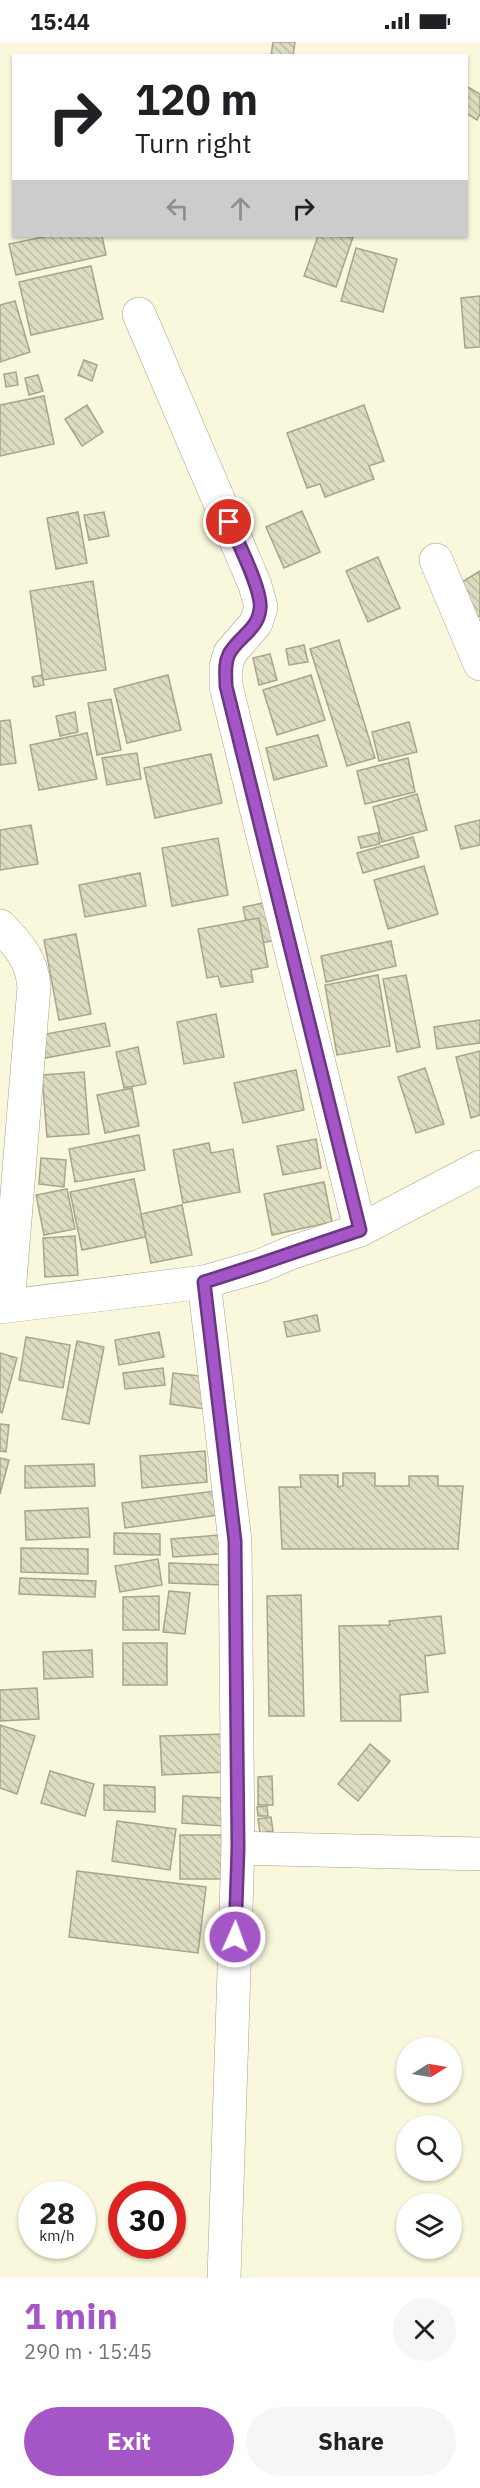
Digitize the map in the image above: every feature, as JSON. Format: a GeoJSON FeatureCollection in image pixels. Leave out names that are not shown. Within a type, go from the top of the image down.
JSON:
{"type":"FeatureCollection","features":[{"type":"Feature","properties":{"kind":"street"},"geometry":{"type":"LineString","coordinates":[[140,314],[255,585],[261,607],[256,623],[230,652],[226,666],[226,686],[360,1230]]}},
{"type":"Feature","properties":{"kind":"street"},"geometry":{"type":"LineString","coordinates":[[436,560],[480,664]]}},
{"type":"Feature","properties":{"kind":"street"},"geometry":{"type":"LineString","coordinates":[[0,926],[26,954],[32,971],[34,987],[4,1306],[204,1282],[260,1266],[293,1252],[360,1230],[480,1167]]}},
{"type":"Feature","properties":{"kind":"street"},"geometry":{"type":"LineString","coordinates":[[204,1282],[235,1541],[238,1848],[224,2278]]}},
{"type":"Feature","properties":{"kind":"street"},"geometry":{"type":"LineString","coordinates":[[238,1848],[480,1854]]}},
{"type":"Feature","properties":{"kind":"building"},"geometry":{"type":"Polygon","coordinates":[[[273,42],[295,42],[293,54],[271,54],[273,42]]]}},
{"type":"Feature","properties":{"kind":"building"},"geometry":{"type":"Polygon","coordinates":[[[468,87],[480,94],[480,114],[477,120],[468,114],[468,87]]]}},
{"type":"Feature","properties":{"kind":"building"},"geometry":{"type":"Polygon","coordinates":[[[43,237],[102,237],[106,255],[16,275],[9,244],[43,237]]]}},
{"type":"Feature","properties":{"kind":"building"},"geometry":{"type":"Polygon","coordinates":[[[318,237],[353,237],[336,287],[304,276],[318,237]]]}},
{"type":"Feature","properties":{"kind":"building"},"geometry":{"type":"Polygon","coordinates":[[[356,248],[397,259],[383,312],[341,301],[356,248]]]}},
{"type":"Feature","properties":{"kind":"building"},"geometry":{"type":"Polygon","coordinates":[[[91,266],[103,319],[31,335],[19,282],[91,266]]]}},
{"type":"Feature","properties":{"kind":"building"},"geometry":{"type":"Polygon","coordinates":[[[480,296],[480,347],[465,348],[461,298],[480,296]]]}},
{"type":"Feature","properties":{"kind":"building"},"geometry":{"type":"Polygon","coordinates":[[[15,301],[30,352],[0,362],[0,305],[15,301]]]}},
{"type":"Feature","properties":{"kind":"building"},"geometry":{"type":"Polygon","coordinates":[[[84,360],[97,365],[92,381],[78,375],[84,360]]]}},
{"type":"Feature","properties":{"kind":"building"},"geometry":{"type":"Polygon","coordinates":[[[16,372],[18,385],[6,387],[4,374],[16,372]]]}},
{"type":"Feature","properties":{"kind":"building"},"geometry":{"type":"Polygon","coordinates":[[[38,375],[43,391],[29,395],[25,378],[38,375]]]}},
{"type":"Feature","properties":{"kind":"building"},"geometry":{"type":"Polygon","coordinates":[[[44,396],[54,444],[0,456],[0,405],[44,396]]]}},
{"type":"Feature","properties":{"kind":"building"},"geometry":{"type":"Polygon","coordinates":[[[87,405],[103,432],[82,446],[65,419],[87,405]]]}},
{"type":"Feature","properties":{"kind":"building"},"geometry":{"type":"Polygon","coordinates":[[[364,405],[384,461],[369,466],[374,479],[325,497],[320,484],[307,488],[287,433],[364,405]]]}},
{"type":"Feature","properties":{"kind":"building"},"geometry":{"type":"Polygon","coordinates":[[[302,511],[320,552],[284,568],[266,527],[302,511]]]}},
{"type":"Feature","properties":{"kind":"building"},"geometry":{"type":"Polygon","coordinates":[[[78,512],[87,563],[56,569],[47,518],[78,512]]]}},
{"type":"Feature","properties":{"kind":"building"},"geometry":{"type":"Polygon","coordinates":[[[104,512],[109,536],[89,540],[84,515],[104,512]]]}},
{"type":"Feature","properties":{"kind":"building"},"geometry":{"type":"Polygon","coordinates":[[[378,557],[400,608],[368,622],[346,571],[378,557]]]}},
{"type":"Feature","properties":{"kind":"building"},"geometry":{"type":"Polygon","coordinates":[[[480,571],[480,616],[473,620],[454,587],[480,571]]]}},
{"type":"Feature","properties":{"kind":"building"},"geometry":{"type":"Polygon","coordinates":[[[93,581],[106,670],[43,680],[30,591],[93,581]]]}},
{"type":"Feature","properties":{"kind":"building"},"geometry":{"type":"Polygon","coordinates":[[[339,640],[375,758],[347,766],[310,649],[339,640]]]}},
{"type":"Feature","properties":{"kind":"building"},"geometry":{"type":"Polygon","coordinates":[[[304,645],[308,662],[289,665],[286,649],[304,645]]]}},
{"type":"Feature","properties":{"kind":"building"},"geometry":{"type":"Polygon","coordinates":[[[270,654],[277,680],[259,685],[253,658],[270,654]]]}},
{"type":"Feature","properties":{"kind":"building"},"geometry":{"type":"Polygon","coordinates":[[[42,675],[44,685],[34,687],[32,677],[42,675]]]}},
{"type":"Feature","properties":{"kind":"building"},"geometry":{"type":"Polygon","coordinates":[[[168,675],[181,730],[127,743],[114,689],[168,675]]]}},
{"type":"Feature","properties":{"kind":"building"},"geometry":{"type":"Polygon","coordinates":[[[311,675],[325,720],[277,735],[263,690],[311,675]]]}},
{"type":"Feature","properties":{"kind":"building"},"geometry":{"type":"Polygon","coordinates":[[[111,699],[121,750],[97,755],[88,703],[111,699]]]}},
{"type":"Feature","properties":{"kind":"building"},"geometry":{"type":"Polygon","coordinates":[[[75,712],[78,732],[60,736],[56,716],[75,712]]]}},
{"type":"Feature","properties":{"kind":"building"},"geometry":{"type":"Polygon","coordinates":[[[10,720],[16,763],[0,765],[0,721],[10,720]]]}},
{"type":"Feature","properties":{"kind":"building"},"geometry":{"type":"Polygon","coordinates":[[[409,722],[417,752],[379,761],[372,732],[409,722]]]}},
{"type":"Feature","properties":{"kind":"building"},"geometry":{"type":"Polygon","coordinates":[[[87,733],[97,779],[39,790],[30,745],[87,733]]]}},
{"type":"Feature","properties":{"kind":"building"},"geometry":{"type":"Polygon","coordinates":[[[318,735],[327,766],[274,780],[266,748],[318,735]]]}},
{"type":"Feature","properties":{"kind":"building"},"geometry":{"type":"Polygon","coordinates":[[[137,753],[141,779],[107,785],[102,758],[137,753]]]}},
{"type":"Feature","properties":{"kind":"building"},"geometry":{"type":"Polygon","coordinates":[[[211,754],[222,803],[155,818],[144,768],[211,754]]]}},
{"type":"Feature","properties":{"kind":"building"},"geometry":{"type":"Polygon","coordinates":[[[408,758],[415,792],[365,804],[357,771],[408,758]]]}},
{"type":"Feature","properties":{"kind":"building"},"geometry":{"type":"Polygon","coordinates":[[[417,794],[427,830],[382,842],[373,807],[417,794]]]}},
{"type":"Feature","properties":{"kind":"building"},"geometry":{"type":"Polygon","coordinates":[[[480,820],[480,845],[461,849],[455,826],[480,820]]]}},
{"type":"Feature","properties":{"kind":"building"},"geometry":{"type":"Polygon","coordinates":[[[31,825],[38,864],[0,870],[0,830],[31,825]]]}},
{"type":"Feature","properties":{"kind":"building"},"geometry":{"type":"Polygon","coordinates":[[[378,833],[380,844],[361,848],[358,837],[378,833]]]}},
{"type":"Feature","properties":{"kind":"building"},"geometry":{"type":"Polygon","coordinates":[[[413,837],[419,857],[363,873],[357,853],[413,837]]]}},
{"type":"Feature","properties":{"kind":"building"},"geometry":{"type":"Polygon","coordinates":[[[218,838],[228,895],[172,906],[162,848],[218,838]]]}},
{"type":"Feature","properties":{"kind":"building"},"geometry":{"type":"Polygon","coordinates":[[[424,866],[438,914],[388,929],[374,880],[424,866]]]}},
{"type":"Feature","properties":{"kind":"building"},"geometry":{"type":"Polygon","coordinates":[[[140,873],[146,906],[85,917],[79,885],[140,873]]]}},
{"type":"Feature","properties":{"kind":"building"},"geometry":{"type":"Polygon","coordinates":[[[268,902],[276,940],[251,945],[243,907],[268,902]]]}},
{"type":"Feature","properties":{"kind":"building"},"geometry":{"type":"Polygon","coordinates":[[[259,918],[268,967],[251,970],[253,982],[221,987],[218,976],[207,978],[198,929],[259,918]]]}},
{"type":"Feature","properties":{"kind":"building"},"geometry":{"type":"Polygon","coordinates":[[[76,934],[91,1014],[59,1020],[44,940],[76,934]]]}},
{"type":"Feature","properties":{"kind":"building"},"geometry":{"type":"Polygon","coordinates":[[[391,941],[396,966],[326,982],[321,956],[391,941]]]}},
{"type":"Feature","properties":{"kind":"building"},"geometry":{"type":"Polygon","coordinates":[[[378,975],[390,1046],[337,1055],[325,985],[378,975]]]}},
{"type":"Feature","properties":{"kind":"building"},"geometry":{"type":"Polygon","coordinates":[[[406,975],[420,1047],[397,1052],[383,979],[406,975]]]}},
{"type":"Feature","properties":{"kind":"building"},"geometry":{"type":"Polygon","coordinates":[[[216,1014],[224,1057],[184,1064],[177,1022],[216,1014]]]}},
{"type":"Feature","properties":{"kind":"building"},"geometry":{"type":"Polygon","coordinates":[[[480,1020],[480,1043],[437,1049],[434,1027],[480,1020]]]}},
{"type":"Feature","properties":{"kind":"building"},"geometry":{"type":"Polygon","coordinates":[[[105,1023],[110,1046],[45,1058],[41,1035],[105,1023]]]}},
{"type":"Feature","properties":{"kind":"building"},"geometry":{"type":"Polygon","coordinates":[[[138,1047],[146,1084],[124,1088],[116,1052],[138,1047]]]}},
{"type":"Feature","properties":{"kind":"building"},"geometry":{"type":"Polygon","coordinates":[[[480,1051],[480,1115],[471,1118],[456,1057],[480,1051]]]}},
{"type":"Feature","properties":{"kind":"building"},"geometry":{"type":"Polygon","coordinates":[[[425,1068],[444,1124],[416,1133],[398,1077],[425,1068]]]}},
{"type":"Feature","properties":{"kind":"building"},"geometry":{"type":"Polygon","coordinates":[[[296,1070],[304,1110],[243,1123],[234,1083],[296,1070]]]}},
{"type":"Feature","properties":{"kind":"building"},"geometry":{"type":"Polygon","coordinates":[[[84,1072],[89,1134],[47,1137],[42,1075],[84,1072]]]}},
{"type":"Feature","properties":{"kind":"building"},"geometry":{"type":"Polygon","coordinates":[[[132,1088],[139,1126],[105,1133],[97,1095],[132,1088]]]}},
{"type":"Feature","properties":{"kind":"building"},"geometry":{"type":"Polygon","coordinates":[[[139,1135],[145,1170],[75,1182],[69,1149],[139,1135]]]}},
{"type":"Feature","properties":{"kind":"building"},"geometry":{"type":"Polygon","coordinates":[[[316,1139],[321,1168],[283,1175],[277,1146],[316,1139]]]}},
{"type":"Feature","properties":{"kind":"building"},"geometry":{"type":"Polygon","coordinates":[[[209,1143],[211,1153],[233,1149],[240,1192],[183,1203],[173,1150],[209,1143]]]}},
{"type":"Feature","properties":{"kind":"building"},"geometry":{"type":"Polygon","coordinates":[[[41,1158],[66,1160],[64,1187],[39,1184],[41,1158]]]}},
{"type":"Feature","properties":{"kind":"building"},"geometry":{"type":"Polygon","coordinates":[[[134,1179],[146,1237],[82,1250],[70,1192],[134,1179]]]}},
{"type":"Feature","properties":{"kind":"building"},"geometry":{"type":"Polygon","coordinates":[[[324,1182],[332,1222],[272,1235],[264,1194],[324,1182]]]}},
{"type":"Feature","properties":{"kind":"building"},"geometry":{"type":"Polygon","coordinates":[[[67,1189],[75,1229],[44,1235],[36,1195],[67,1189]]]}},
{"type":"Feature","properties":{"kind":"building"},"geometry":{"type":"Polygon","coordinates":[[[182,1205],[192,1255],[151,1263],[141,1214],[182,1205]]]}},
{"type":"Feature","properties":{"kind":"building"},"geometry":{"type":"Polygon","coordinates":[[[75,1236],[78,1275],[45,1277],[43,1238],[75,1236]]]}},
{"type":"Feature","properties":{"kind":"building"},"geometry":{"type":"Polygon","coordinates":[[[317,1315],[320,1331],[287,1337],[284,1322],[317,1315]]]}},
{"type":"Feature","properties":{"kind":"building"},"geometry":{"type":"Polygon","coordinates":[[[159,1332],[164,1357],[119,1365],[115,1340],[159,1332]]]}},
{"type":"Feature","properties":{"kind":"building"},"geometry":{"type":"Polygon","coordinates":[[[26,1337],[70,1345],[63,1388],[19,1380],[26,1337]]]}},
{"type":"Feature","properties":{"kind":"building"},"geometry":{"type":"Polygon","coordinates":[[[77,1341],[104,1347],[89,1424],[62,1419],[77,1341]]]}},
{"type":"Feature","properties":{"kind":"building"},"geometry":{"type":"Polygon","coordinates":[[[0,1353],[17,1358],[2,1413],[0,1412],[0,1353]]]}},
{"type":"Feature","properties":{"kind":"building"},"geometry":{"type":"Polygon","coordinates":[[[163,1368],[165,1385],[125,1389],[123,1373],[163,1368]]]}},
{"type":"Feature","properties":{"kind":"building"},"geometry":{"type":"Polygon","coordinates":[[[173,1373],[208,1377],[205,1409],[170,1404],[173,1373]]]}},
{"type":"Feature","properties":{"kind":"building"},"geometry":{"type":"Polygon","coordinates":[[[0,1424],[9,1425],[6,1452],[0,1451],[0,1424]]]}},
{"type":"Feature","properties":{"kind":"building"},"geometry":{"type":"Polygon","coordinates":[[[205,1451],[207,1482],[142,1488],[140,1456],[205,1451]]]}},
{"type":"Feature","properties":{"kind":"building"},"geometry":{"type":"Polygon","coordinates":[[[0,1458],[9,1460],[0,1494],[0,1458]]]}},
{"type":"Feature","properties":{"kind":"building"},"geometry":{"type":"Polygon","coordinates":[[[94,1464],[95,1486],[25,1488],[25,1466],[94,1464]]]}},
{"type":"Feature","properties":{"kind":"building"},"geometry":{"type":"Polygon","coordinates":[[[343,1473],[375,1473],[375,1486],[409,1486],[409,1476],[438,1476],[438,1486],[463,1486],[458,1549],[282,1549],[279,1487],[301,1487],[300,1475],[338,1475],[338,1487],[343,1486],[343,1473]]]}},
{"type":"Feature","properties":{"kind":"building"},"geometry":{"type":"Polygon","coordinates":[[[215,1491],[218,1515],[125,1528],[122,1503],[215,1491]]]}},
{"type":"Feature","properties":{"kind":"building"},"geometry":{"type":"Polygon","coordinates":[[[88,1508],[90,1537],[26,1540],[25,1511],[88,1508]]]}},
{"type":"Feature","properties":{"kind":"building"},"geometry":{"type":"Polygon","coordinates":[[[114,1533],[160,1534],[160,1555],[114,1554],[114,1533]]]}},
{"type":"Feature","properties":{"kind":"building"},"geometry":{"type":"Polygon","coordinates":[[[231,1534],[233,1553],[173,1557],[171,1539],[231,1534]]]}},
{"type":"Feature","properties":{"kind":"building"},"geometry":{"type":"Polygon","coordinates":[[[21,1548],[88,1549],[88,1574],[21,1572],[21,1548]]]}},
{"type":"Feature","properties":{"kind":"building"},"geometry":{"type":"Polygon","coordinates":[[[158,1559],[162,1585],[120,1592],[115,1566],[158,1559]]]}},
{"type":"Feature","properties":{"kind":"building"},"geometry":{"type":"Polygon","coordinates":[[[169,1563],[225,1565],[224,1585],[169,1583],[169,1563]]]}},
{"type":"Feature","properties":{"kind":"building"},"geometry":{"type":"Polygon","coordinates":[[[20,1578],[96,1581],[95,1597],[19,1594],[20,1578]]]}},
{"type":"Feature","properties":{"kind":"building"},"geometry":{"type":"Polygon","coordinates":[[[169,1591],[190,1593],[185,1634],[163,1632],[169,1591]]]}},
{"type":"Feature","properties":{"kind":"building"},"geometry":{"type":"Polygon","coordinates":[[[301,1595],[304,1716],[269,1716],[267,1596],[301,1595]]]}},
{"type":"Feature","properties":{"kind":"building"},"geometry":{"type":"Polygon","coordinates":[[[159,1596],[159,1630],[123,1630],[123,1597],[159,1596]]]}},
{"type":"Feature","properties":{"kind":"building"},"geometry":{"type":"Polygon","coordinates":[[[441,1616],[445,1653],[425,1656],[428,1692],[400,1695],[401,1721],[341,1721],[339,1626],[390,1625],[389,1621],[441,1616]]]}},
{"type":"Feature","properties":{"kind":"building"},"geometry":{"type":"Polygon","coordinates":[[[123,1643],[167,1643],[167,1685],[123,1685],[123,1643]]]}},
{"type":"Feature","properties":{"kind":"building"},"geometry":{"type":"Polygon","coordinates":[[[92,1650],[93,1677],[44,1679],[43,1652],[92,1650]]]}},
{"type":"Feature","properties":{"kind":"building"},"geometry":{"type":"Polygon","coordinates":[[[37,1688],[39,1719],[0,1721],[0,1690],[37,1688]]]}},
{"type":"Feature","properties":{"kind":"building"},"geometry":{"type":"Polygon","coordinates":[[[0,1725],[35,1736],[17,1794],[0,1788],[0,1725]]]}},
{"type":"Feature","properties":{"kind":"building"},"geometry":{"type":"Polygon","coordinates":[[[225,1734],[226,1772],[162,1775],[160,1736],[225,1734]]]}},
{"type":"Feature","properties":{"kind":"building"},"geometry":{"type":"Polygon","coordinates":[[[370,1744],[390,1761],[358,1801],[338,1784],[370,1744]]]}},
{"type":"Feature","properties":{"kind":"building"},"geometry":{"type":"Polygon","coordinates":[[[50,1771],[94,1784],[85,1816],[41,1803],[50,1771]]]}},
{"type":"Feature","properties":{"kind":"building"},"geometry":{"type":"Polygon","coordinates":[[[272,1776],[273,1805],[258,1805],[258,1777],[272,1776]]]}},
{"type":"Feature","properties":{"kind":"building"},"geometry":{"type":"Polygon","coordinates":[[[104,1785],[155,1787],[155,1812],[104,1810],[104,1785]]]}},
{"type":"Feature","properties":{"kind":"building"},"geometry":{"type":"Polygon","coordinates":[[[183,1796],[225,1798],[224,1826],[182,1823],[183,1796]]]}},
{"type":"Feature","properties":{"kind":"building"},"geometry":{"type":"Polygon","coordinates":[[[267,1806],[268,1816],[258,1816],[257,1807],[267,1806]]]}},
{"type":"Feature","properties":{"kind":"building"},"geometry":{"type":"Polygon","coordinates":[[[271,1817],[273,1831],[260,1833],[258,1819],[271,1817]]]}},
{"type":"Feature","properties":{"kind":"building"},"geometry":{"type":"Polygon","coordinates":[[[117,1821],[176,1829],[170,1870],[112,1861],[117,1821]]]}},
{"type":"Feature","properties":{"kind":"building"},"geometry":{"type":"Polygon","coordinates":[[[180,1835],[230,1835],[231,1879],[180,1879],[180,1835]]]}},
{"type":"Feature","properties":{"kind":"building"},"geometry":{"type":"Polygon","coordinates":[[[77,1871],[206,1887],[198,1953],[69,1937],[77,1871]]]}},
{"type":"Feature","properties":{"kind":"route"},"geometry":{"type":"LineString","coordinates":[[229,522],[255,585],[261,607],[256,623],[230,652],[226,666],[226,686],[360,1230],[293,1252],[260,1266],[204,1282],[235,1541],[238,1848],[235,1937]]}}]}
